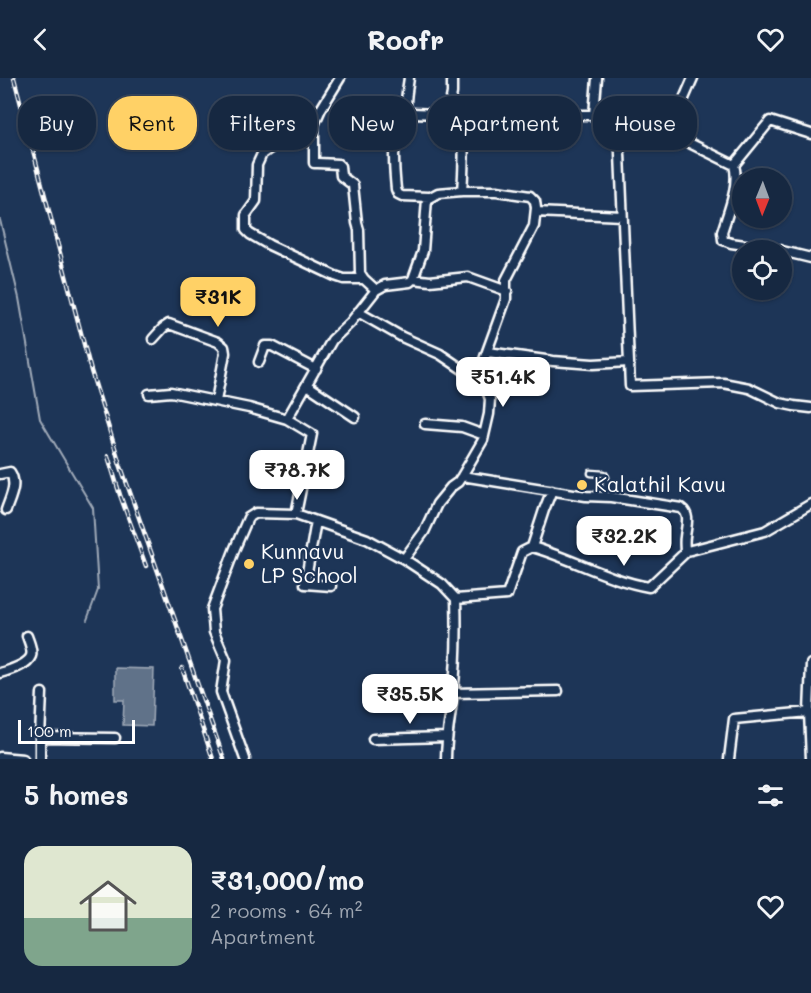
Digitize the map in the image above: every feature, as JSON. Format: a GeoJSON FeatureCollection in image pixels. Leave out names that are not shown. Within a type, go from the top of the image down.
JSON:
{"type":"FeatureCollection","features":[{"type":"Feature","properties":{"kind":"street"},"geometry":{"type":"LineString","coordinates":[[317,118],[340,78]]}},
{"type":"Feature","properties":{"kind":"street"},"geometry":{"type":"LineString","coordinates":[[407,96],[409,78]]}},
{"type":"Feature","properties":{"kind":"street"},"geometry":{"type":"LineString","coordinates":[[451,96],[452,78]]}},
{"type":"Feature","properties":{"kind":"street"},"geometry":{"type":"LineString","coordinates":[[596,96],[597,78]]}},
{"type":"Feature","properties":{"kind":"street"},"geometry":{"type":"LineString","coordinates":[[685,96],[693,78]]}},
{"type":"Feature","properties":{"kind":"street"},"geometry":{"type":"LineString","coordinates":[[734,165],[770,121],[811,134]]}},
{"type":"Feature","properties":{"kind":"street"},"geometry":{"type":"LineString","coordinates":[[697,147],[734,165],[736,185],[722,232],[723,240],[732,243]]}},
{"type":"Feature","properties":{"kind":"street"},"geometry":{"type":"LineString","coordinates":[[268,150],[262,154],[257,165],[256,201],[246,215],[246,230],[269,245],[335,276],[344,279],[364,279]]}},
{"type":"Feature","properties":{"kind":"street"},"geometry":{"type":"LineString","coordinates":[[314,150],[314,163],[338,164],[341,176],[353,185],[359,230],[360,273],[376,290]]}},
{"type":"Feature","properties":{"kind":"street"},"geometry":{"type":"LineString","coordinates":[[394,150],[396,189],[402,196],[429,197],[462,191],[497,191],[530,196],[535,201],[534,226],[506,280],[506,299],[477,379]]}},
{"type":"Feature","properties":{"kind":"street"},"geometry":{"type":"LineString","coordinates":[[462,191],[464,150]]}},
{"type":"Feature","properties":{"kind":"street"},"geometry":{"type":"LineString","coordinates":[[620,150],[630,386],[723,383],[749,388],[780,403],[811,408]]}},
{"type":"Feature","properties":{"kind":"street"},"geometry":{"type":"LineString","coordinates":[[287,419],[332,340],[350,323],[376,290],[385,285],[410,282],[412,279],[423,251],[425,202],[429,197]]}},
{"type":"Feature","properties":{"kind":"street"},"geometry":{"type":"LineString","coordinates":[[536,212],[622,216]]}},
{"type":"Feature","properties":{"kind":"street"},"geometry":{"type":"LineString","coordinates":[[792,254],[811,258]]}},
{"type":"Feature","properties":{"kind":"street"},"geometry":{"type":"LineString","coordinates":[[412,279],[430,281],[468,277],[507,291]]}},
{"type":"Feature","properties":{"kind":"street"},"geometry":{"type":"LineString","coordinates":[[358,312],[402,337],[440,354],[477,379],[486,388],[490,399],[483,440],[462,476],[437,504],[424,532],[404,559]]}},
{"type":"Feature","properties":{"kind":"street"},"geometry":{"type":"LineString","coordinates":[[153,339],[169,324],[218,342],[224,347],[225,353],[216,401]]}},
{"type":"Feature","properties":{"kind":"street"},"geometry":{"type":"LineString","coordinates":[[260,362],[265,345],[272,346],[316,369]]}},
{"type":"Feature","properties":{"kind":"street"},"geometry":{"type":"LineString","coordinates":[[488,352],[593,364],[629,362]]}},
{"type":"Feature","properties":{"kind":"street"},"geometry":{"type":"LineString","coordinates":[[307,385],[355,417]]}},
{"type":"Feature","properties":{"kind":"street"},"geometry":{"type":"LineString","coordinates":[[150,394],[171,392],[249,408],[287,419],[312,434],[296,514]]}},
{"type":"Feature","properties":{"kind":"street"},"geometry":{"type":"LineString","coordinates":[[425,424],[462,427],[484,435]]}},
{"type":"Feature","properties":{"kind":"street"},"geometry":{"type":"LineString","coordinates":[[0,474],[10,472],[14,476],[14,487],[6,510]]}},
{"type":"Feature","properties":{"kind":"street"},"geometry":{"type":"LineString","coordinates":[[462,476],[681,508],[685,510],[687,523],[685,553]]}},
{"type":"Feature","properties":{"kind":"street"},"geometry":{"type":"LineString","coordinates":[[456,598],[507,595],[522,552],[532,546],[552,490]]}},
{"type":"Feature","properties":{"kind":"street"},"geometry":{"type":"LineString","coordinates":[[532,546],[649,588],[687,551],[765,531],[811,504]]}},
{"type":"Feature","properties":{"kind":"street"},"geometry":{"type":"LineString","coordinates":[[245,759],[221,692],[226,660],[214,632],[212,609],[248,518],[256,513],[296,514],[367,539],[404,559],[442,584],[456,598],[457,642],[446,759]]}},
{"type":"Feature","properties":{"kind":"street"},"geometry":{"type":"LineString","coordinates":[[316,521],[305,584],[331,586]]}},
{"type":"Feature","properties":{"kind":"street"},"geometry":{"type":"LineString","coordinates":[[0,673],[26,663],[31,657],[27,636]]}},
{"type":"Feature","properties":{"kind":"street"},"geometry":{"type":"LineString","coordinates":[[811,664],[809,712],[811,759]]}},
{"type":"Feature","properties":{"kind":"street"},"geometry":{"type":"LineString","coordinates":[[453,693],[558,691]]}},
{"type":"Feature","properties":{"kind":"street"},"geometry":{"type":"LineString","coordinates":[[40,759],[42,693]]}},
{"type":"Feature","properties":{"kind":"street"},"geometry":{"type":"LineString","coordinates":[[729,759],[734,719],[809,712]]}},
{"type":"Feature","properties":{"kind":"street"},"geometry":{"type":"LineString","coordinates":[[40,737],[115,738]]}},
{"type":"Feature","properties":{"kind":"street"},"geometry":{"type":"LineString","coordinates":[[373,739],[447,737]]}},
{"type":"Feature","properties":{"kind":"street"},"geometry":{"type":"LineString","coordinates":[[0,757],[23,759]]}},
{"type":"Feature","properties":{"kind":"lane"},"geometry":{"type":"LineString","coordinates":[[591,473],[604,474],[606,477],[605,497]]}},
{"type":"Feature","properties":{"kind":"water"},"geometry":{"type":"Polygon","coordinates":[[[115,668],[154,669],[152,726],[123,725],[124,700],[115,700],[115,668]]]}},
{"type":"Feature","properties":{"kind":"waterway"},"geometry":{"type":"LineString","coordinates":[[0,220],[19,298],[40,419],[93,508],[98,590],[87,620]]}},
{"type":"Feature","properties":{"kind":"railway"},"geometry":{"type":"LineString","coordinates":[[14,78],[91,371],[120,464],[224,759]]}},
{"type":"Feature","properties":{"kind":"railway"},"geometry":{"type":"LineString","coordinates":[[108,456],[146,566]]}},
{"type":"Feature","properties":{"kind":"railway"},"geometry":{"type":"LineString","coordinates":[[182,668],[213,759]]}},
{"type":"Feature","properties":{"kind":"place","name":"Kalathil Kavu"},"geometry":{"type":"Point","coordinates":[582,485]}},
{"type":"Feature","properties":{"kind":"place","name":"Kunnavu LP School"},"geometry":{"type":"Point","coordinates":[249,564]}}]}
